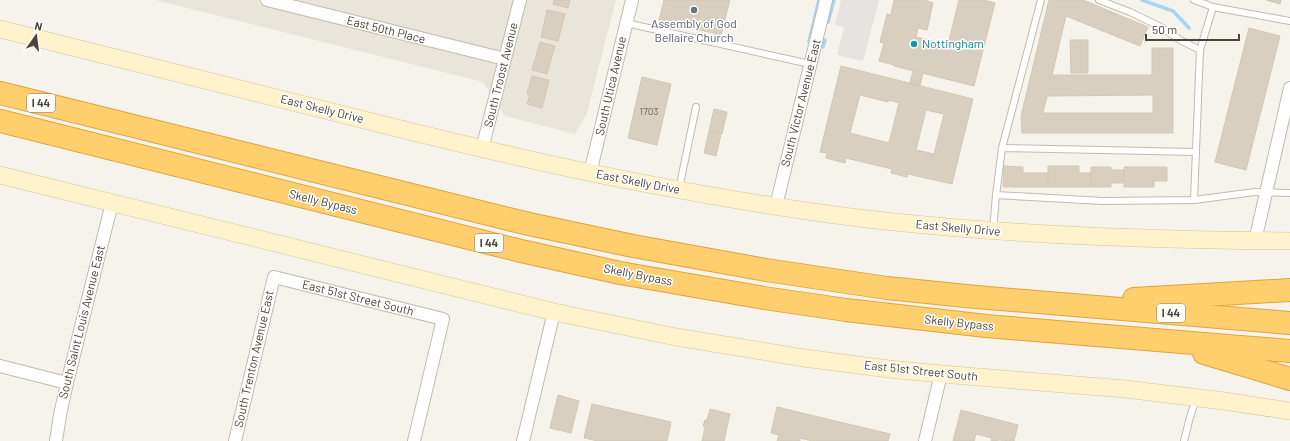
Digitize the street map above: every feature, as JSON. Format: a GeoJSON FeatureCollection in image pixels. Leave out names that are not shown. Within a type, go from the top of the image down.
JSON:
{"type":"FeatureCollection","features":[{"type":"Feature","properties":{"kind":"highway","name":"I 44"},"geometry":{"type":"LineString","coordinates":[[3,93],[529,224],[633,246],[766,270],[842,282],[968,296],[1290,323]]}},
{"type":"Feature","properties":{"kind":"highway","name":"Skelly Bypass"},"geometry":{"type":"LineString","coordinates":[[0,121],[522,251],[620,273],[764,298],[846,310],[986,326],[1290,351]]}},
{"type":"Feature","properties":{"kind":"highway"},"geometry":{"type":"LineString","coordinates":[[1053,303],[1290,290]]}},
{"type":"Feature","properties":{"kind":"highway"},"geometry":{"type":"LineString","coordinates":[[1164,341],[1290,379]]}},
{"type":"Feature","properties":{"kind":"main road","name":"East Skelly Drive"},"geometry":{"type":"LineString","coordinates":[[0,29],[482,149],[590,173],[776,206],[892,222],[993,231],[1115,238],[1290,241]]}},
{"type":"Feature","properties":{"kind":"main road"},"geometry":{"type":"LineString","coordinates":[[0,175],[554,312]]}},
{"type":"Feature","properties":{"kind":"main road","name":"East 51st Street South"},"geometry":{"type":"LineString","coordinates":[[554,312],[614,325],[820,360],[941,374],[1125,389],[1290,411]]}},
{"type":"Feature","properties":{"kind":"street","name":"East 50th Place"},"geometry":{"type":"LineString","coordinates":[[267,0],[505,59]]}},
{"type":"Feature","properties":{"kind":"street","name":"South Troost Avenue"},"geometry":{"type":"LineString","coordinates":[[482,149],[520,0]]}},
{"type":"Feature","properties":{"kind":"street","name":"South Utica Avenue"},"geometry":{"type":"LineString","coordinates":[[590,173],[632,0]]}},
{"type":"Feature","properties":{"kind":"street","name":"South Victor Avenue East"},"geometry":{"type":"LineString","coordinates":[[776,206],[826,0]]}},
{"type":"Feature","properties":{"kind":"street"},"geometry":{"type":"LineString","coordinates":[[1255,240],[1290,88]]}},
{"type":"Feature","properties":{"kind":"street","name":"South Saint Louis Avenue East"},"geometry":{"type":"LineString","coordinates":[[56,441],[67,383],[112,203]]}},
{"type":"Feature","properties":{"kind":"street","name":"East 51st Street South"},"geometry":{"type":"LineString","coordinates":[[274,277],[443,319],[414,441]]}},
{"type":"Feature","properties":{"kind":"street","name":"South Trenton Avenue East"},"geometry":{"type":"LineString","coordinates":[[235,441],[274,277]]}},
{"type":"Feature","properties":{"kind":"street"},"geometry":{"type":"LineString","coordinates":[[522,441],[554,312]]}},
{"type":"Feature","properties":{"kind":"street"},"geometry":{"type":"LineString","coordinates":[[0,366],[67,383]]}},
{"type":"Feature","properties":{"kind":"street"},"geometry":{"type":"LineString","coordinates":[[925,441],[941,374]]}},
{"type":"Feature","properties":{"kind":"lane"},"geometry":{"type":"LineString","coordinates":[[993,231],[1002,148],[1041,0]]}},
{"type":"Feature","properties":{"kind":"lane"},"geometry":{"type":"LineString","coordinates":[[1099,0],[1130,12],[1159,26],[1180,40],[1200,50]]}},
{"type":"Feature","properties":{"kind":"lane"},"geometry":{"type":"LineString","coordinates":[[1194,0],[1213,7],[1290,21]]}},
{"type":"Feature","properties":{"kind":"lane"},"geometry":{"type":"LineString","coordinates":[[1194,200],[1200,50],[1213,7]]}},
{"type":"Feature","properties":{"kind":"lane"},"geometry":{"type":"LineString","coordinates":[[626,23],[810,64]]}},
{"type":"Feature","properties":{"kind":"lane"},"geometry":{"type":"LineString","coordinates":[[679,190],[696,107]]}},
{"type":"Feature","properties":{"kind":"lane"},"geometry":{"type":"LineString","coordinates":[[1002,148],[1196,152]]}},
{"type":"Feature","properties":{"kind":"lane"},"geometry":{"type":"LineString","coordinates":[[996,195],[1103,201],[1194,200],[1255,192],[1290,193]]}},
{"type":"Feature","properties":{"kind":"lane"},"geometry":{"type":"LineString","coordinates":[[1184,441],[1190,416],[1197,398]]}},
{"type":"Feature","properties":{"kind":"shaded area"},"geometry":{"type":"Polygon","coordinates":[[[155,0],[616,0],[587,113],[575,134],[505,116],[483,82],[155,0]]]}},
{"type":"Feature","properties":{"kind":"shaded area"},"geometry":{"type":"Polygon","coordinates":[[[841,0],[879,0],[863,61],[837,55],[844,27],[835,25],[841,0]]]}},
{"type":"Feature","properties":{"kind":"building"},"geometry":{"type":"Polygon","coordinates":[[[554,0],[570,0],[568,8],[553,4],[554,0]]]}},
{"type":"Feature","properties":{"kind":"building","name":"Assembly of God Bellaire Church"},"geometry":{"type":"Polygon","coordinates":[[[664,0],[730,0],[721,35],[659,20],[664,0]]]}},
{"type":"Feature","properties":{"kind":"building","name":"Nottingham"},"geometry":{"type":"Polygon","coordinates":[[[894,0],[925,0],[933,3],[927,30],[918,28],[916,37],[948,45],[959,0],[984,0],[995,3],[974,86],[879,61],[884,43],[880,42],[887,14],[891,15],[894,0]]]}},
{"type":"Feature","properties":{"kind":"building"},"geometry":{"type":"Polygon","coordinates":[[[1049,0],[1083,0],[1148,27],[1140,46],[1066,16],[1052,75],[1152,75],[1152,48],[1173,48],[1173,133],[1022,133],[1021,116],[1049,0]],[[1153,95],[1047,96],[1043,113],[1153,113],[1153,95]]]}},
{"type":"Feature","properties":{"kind":"building"},"geometry":{"type":"Polygon","coordinates":[[[1266,0],[1281,0],[1280,4],[1266,0]]]}},
{"type":"Feature","properties":{"kind":"building"},"geometry":{"type":"Polygon","coordinates":[[[547,10],[565,14],[558,41],[541,37],[547,10]]]}},
{"type":"Feature","properties":{"kind":"building"},"geometry":{"type":"Polygon","coordinates":[[[1249,28],[1280,36],[1246,170],[1215,162],[1249,28]]]}},
{"type":"Feature","properties":{"kind":"building"},"geometry":{"type":"Polygon","coordinates":[[[1070,40],[1088,40],[1088,73],[1071,73],[1070,40]]]}},
{"type":"Feature","properties":{"kind":"building"},"geometry":{"type":"Polygon","coordinates":[[[540,42],[555,46],[547,74],[532,70],[540,42]]]}},
{"type":"Feature","properties":{"kind":"building"},"geometry":{"type":"Polygon","coordinates":[[[841,66],[973,99],[952,184],[908,174],[907,177],[891,173],[892,169],[846,158],[845,163],[826,158],[827,153],[820,152],[841,66]],[[860,95],[850,133],[889,143],[899,103],[889,100],[888,102],[860,95]],[[926,110],[916,150],[934,154],[944,114],[926,110]]]}},
{"type":"Feature","properties":{"kind":"building"},"geometry":{"type":"Polygon","coordinates":[[[913,71],[923,73],[920,86],[910,83],[913,71]]]}},
{"type":"Feature","properties":{"kind":"building"},"geometry":{"type":"Polygon","coordinates":[[[532,76],[549,80],[542,108],[527,104],[530,95],[527,94],[532,76]]]}},
{"type":"Feature","properties":{"kind":"building"},"geometry":{"type":"Polygon","coordinates":[[[642,77],[671,84],[657,145],[628,138],[642,77]]]}},
{"type":"Feature","properties":{"kind":"building"},"geometry":{"type":"Polygon","coordinates":[[[714,109],[727,112],[722,134],[709,131],[714,109]]]}},
{"type":"Feature","properties":{"kind":"building"},"geometry":{"type":"Polygon","coordinates":[[[709,131],[721,134],[716,156],[704,153],[709,131]]]}},
{"type":"Feature","properties":{"kind":"building"},"geometry":{"type":"Polygon","coordinates":[[[1004,166],[1023,167],[1023,173],[1049,173],[1048,187],[1003,187],[1004,166]]]}},
{"type":"Feature","properties":{"kind":"building"},"geometry":{"type":"Polygon","coordinates":[[[1048,166],[1079,166],[1079,173],[1091,173],[1091,187],[1048,187],[1048,166]]]}},
{"type":"Feature","properties":{"kind":"building"},"geometry":{"type":"Polygon","coordinates":[[[1091,167],[1111,167],[1111,170],[1124,170],[1124,183],[1111,183],[1111,187],[1091,187],[1091,167]]]}},
{"type":"Feature","properties":{"kind":"building"},"geometry":{"type":"Polygon","coordinates":[[[1124,167],[1167,167],[1167,181],[1154,181],[1154,187],[1124,187],[1124,167]]]}},
{"type":"Feature","properties":{"kind":"building"},"geometry":{"type":"Polygon","coordinates":[[[558,395],[579,401],[571,433],[550,428],[558,395]]]}},
{"type":"Feature","properties":{"kind":"building"},"geometry":{"type":"Polygon","coordinates":[[[592,404],[671,422],[667,441],[598,441],[584,438],[592,404]]]}},
{"type":"Feature","properties":{"kind":"building"},"geometry":{"type":"Polygon","coordinates":[[[777,407],[890,434],[888,441],[812,441],[800,438],[800,441],[777,441],[779,435],[771,433],[777,407]]]}},
{"type":"Feature","properties":{"kind":"building"},"geometry":{"type":"Polygon","coordinates":[[[710,409],[730,414],[724,441],[702,441],[705,427],[703,426],[705,420],[707,420],[710,409]]]}},
{"type":"Feature","properties":{"kind":"building"},"geometry":{"type":"Polygon","coordinates":[[[961,410],[1018,425],[1014,441],[991,441],[992,438],[976,434],[974,441],[953,441],[961,410]]]}},
{"type":"Feature","properties":{"kind":"waterway"},"geometry":{"type":"LineString","coordinates":[[809,42],[819,0]]}},
{"type":"Feature","properties":{"kind":"waterway"},"geometry":{"type":"LineString","coordinates":[[828,22],[834,0]]}},
{"type":"Feature","properties":{"kind":"waterway"},"geometry":{"type":"LineString","coordinates":[[1142,0],[1173,11],[1189,28]]}},
{"type":"Feature","properties":{"kind":"waterway"},"geometry":{"type":"LineString","coordinates":[[823,47],[825,40]]}},
{"type":"Feature","properties":{"kind":"place","name":"Assembly of God Bellaire Church"},"geometry":{"type":"Point","coordinates":[694,10]}},
{"type":"Feature","properties":{"kind":"place","name":"Nottingham"},"geometry":{"type":"Point","coordinates":[914,44]}}]}
